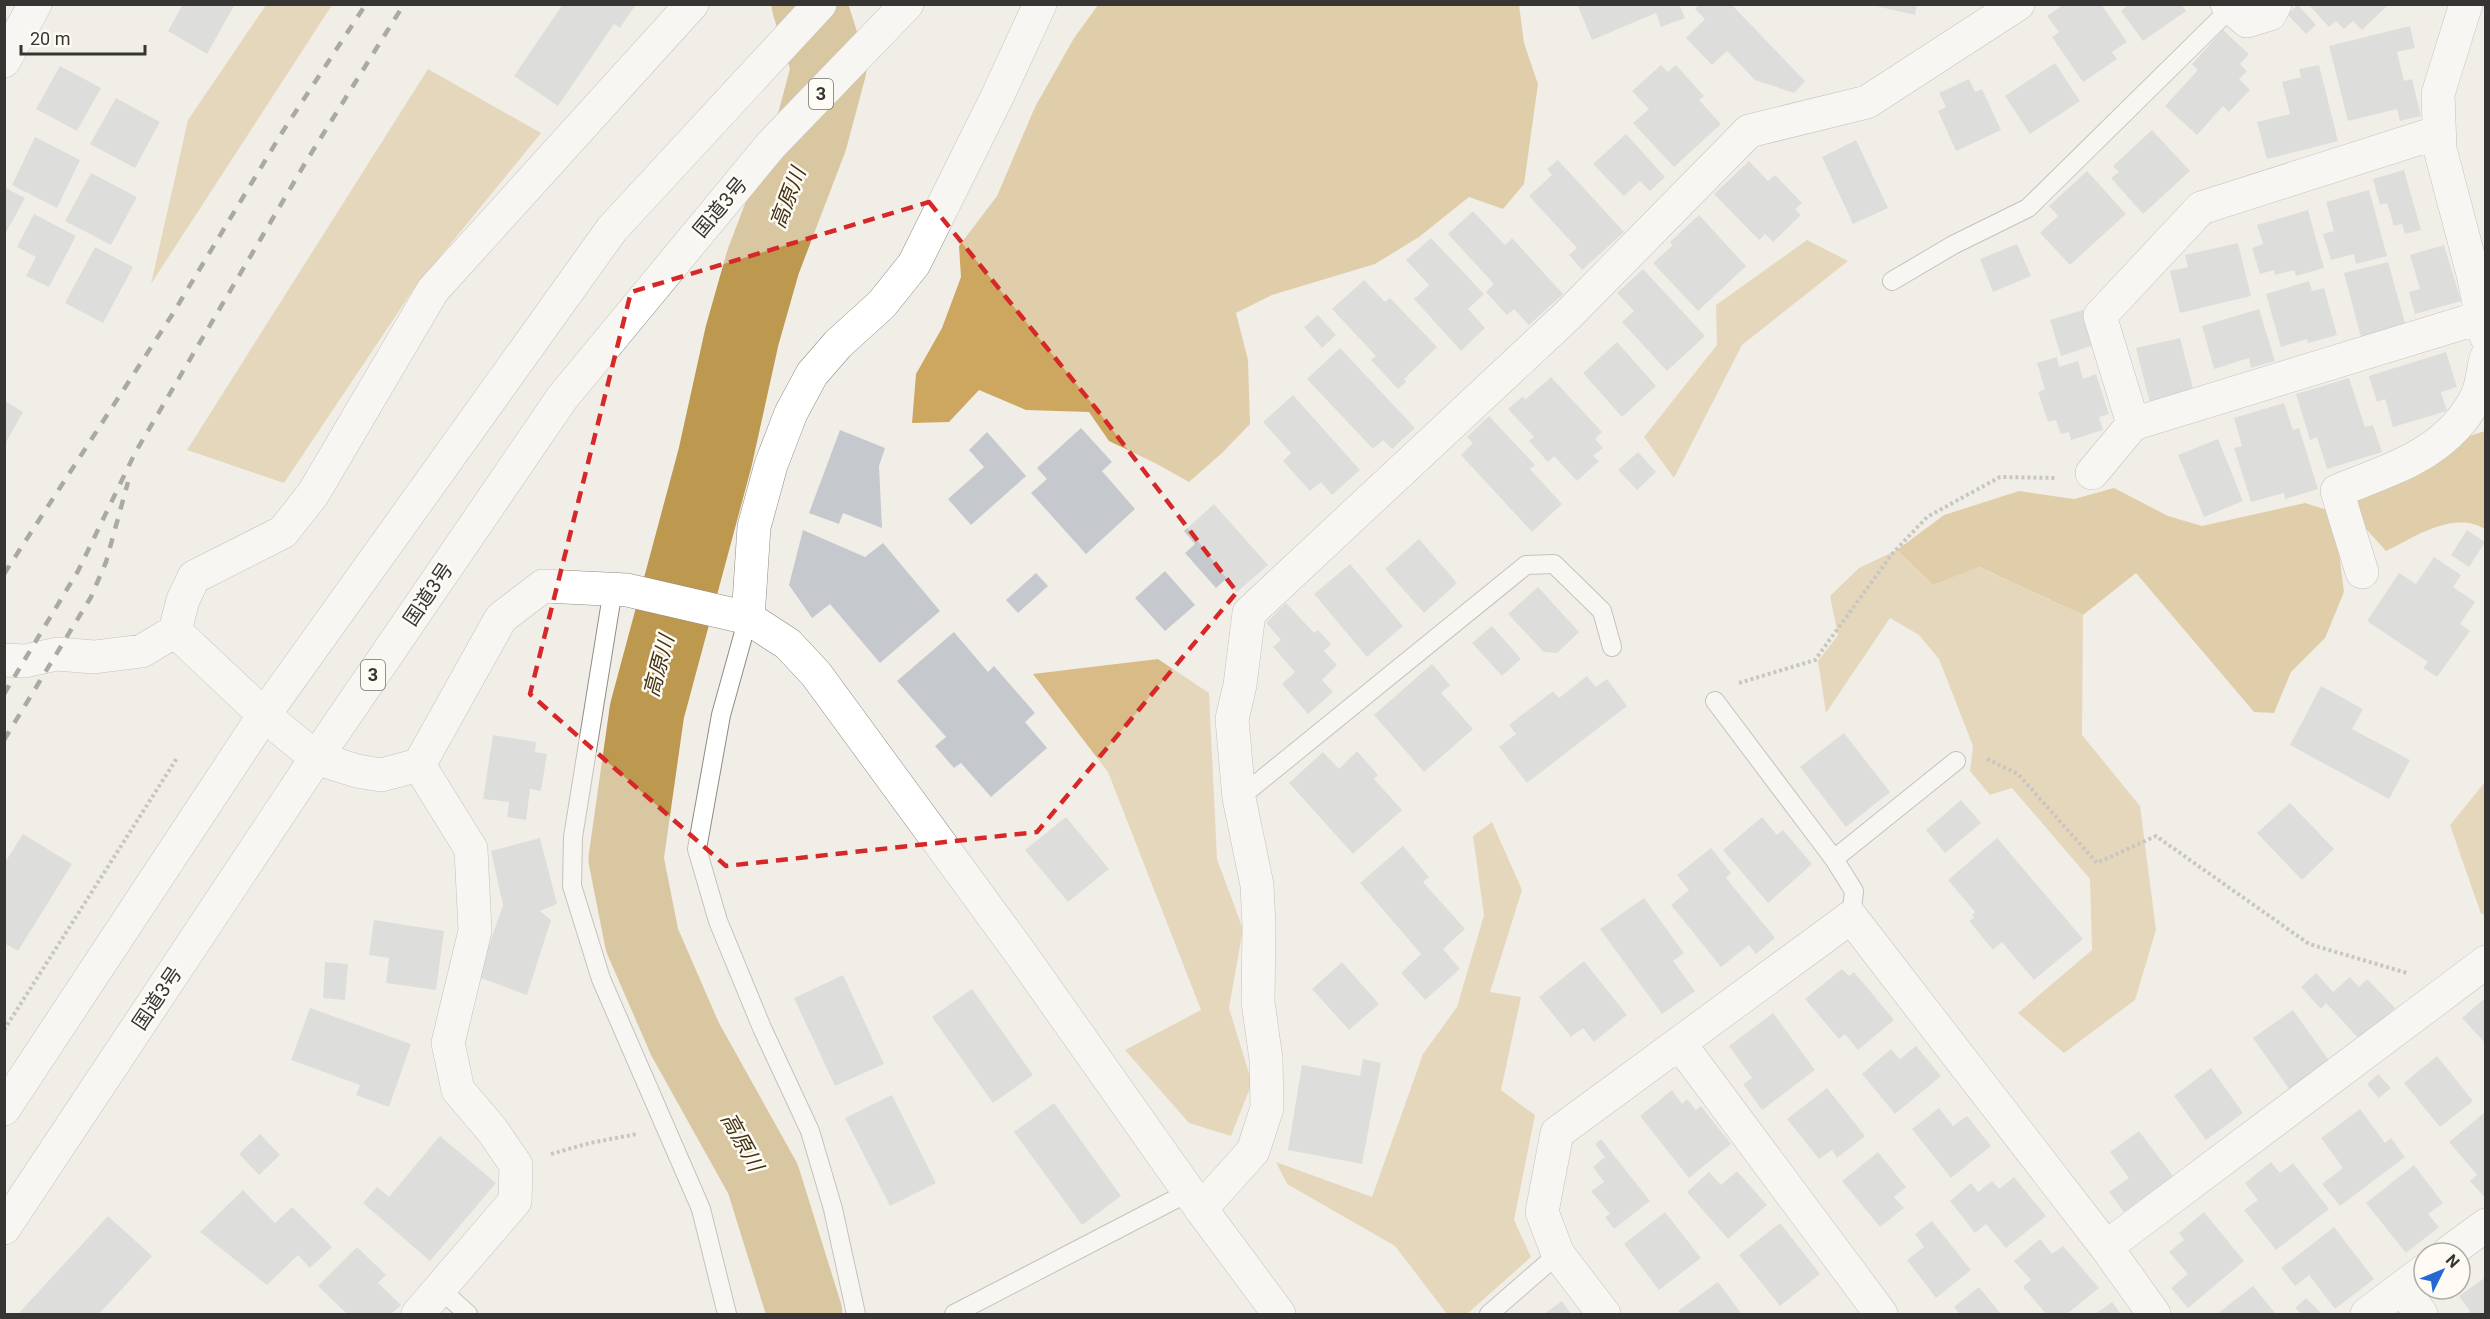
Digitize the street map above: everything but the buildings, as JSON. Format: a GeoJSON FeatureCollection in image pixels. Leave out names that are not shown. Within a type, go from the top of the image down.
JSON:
{"type":"FeatureCollection","features":[{"type":"Feature","properties":{"kind":"main road"},"geometry":{"type":"LineString","coordinates":[[4,61],[34,4]]}},
{"type":"Feature","properties":{"kind":"main road"},"geometry":{"type":"LineString","coordinates":[[4,660],[25,661],[57,654],[94,657],[142,651],[175,631],[183,600],[194,577],[283,532],[313,494],[433,290],[692,4]]}},
{"type":"Feature","properties":{"kind":"main road"},"geometry":{"type":"LineString","coordinates":[[4,1109],[264,716],[612,229],[820,4]]}},
{"type":"Feature","properties":{"kind":"main road","name":"国道3号"},"geometry":{"type":"LineString","coordinates":[[4,1228],[316,758],[562,398],[771,145],[907,4]]}},
{"type":"Feature","properties":{"kind":"main road"},"geometry":{"type":"LineString","coordinates":[[737,615],[754,527],[771,465],[790,413],[812,374],[838,344],[882,304],[914,264],[998,95],[1040,4]]}},
{"type":"Feature","properties":{"kind":"main road"},"geometry":{"type":"LineString","coordinates":[[1195,1201],[1252,1151],[1267,1108],[1266,1059],[1258,1002],[1257,885],[1239,798],[1233,718],[1250,613],[1568,315],[1749,131],[1867,102],[2018,4]]}},
{"type":"Feature","properties":{"kind":"main road"},"geometry":{"type":"LineString","coordinates":[[2229,7],[2247,21],[2270,14],[2275,4]]}},
{"type":"Feature","properties":{"kind":"main road"},"geometry":{"type":"LineString","coordinates":[[2092,473],[2133,424],[2484,326],[2473,274],[2440,149],[2439,132],[2438,94],[2466,4]]}},
{"type":"Feature","properties":{"kind":"main road"},"geometry":{"type":"LineString","coordinates":[[2133,424],[2100,316],[2201,208],[2439,132]]}},
{"type":"Feature","properties":{"kind":"main road"},"geometry":{"type":"LineString","coordinates":[[2362,572],[2337,491],[2421,457],[2452,431],[2477,398],[2486,358]]}},
{"type":"Feature","properties":{"kind":"main road"},"geometry":{"type":"LineString","coordinates":[[175,631],[264,716],[316,758],[381,776],[419,765],[501,618],[543,586],[620,589],[737,615],[788,644],[816,674],[1021,954],[1195,1201],[1279,1314]]}},
{"type":"Feature","properties":{"kind":"main road"},"geometry":{"type":"LineString","coordinates":[[418,1314],[441,1290],[515,1201],[516,1165],[492,1130],[458,1090],[448,1043],[475,931],[471,849],[419,765]]}},
{"type":"Feature","properties":{"kind":"main road"},"geometry":{"type":"LineString","coordinates":[[1604,1314],[1558,1254],[1542,1212],[1557,1133],[1851,917],[2106,1247],[2154,1314]]}},
{"type":"Feature","properties":{"kind":"main road"},"geometry":{"type":"LineString","coordinates":[[2106,1247],[2486,962]]}},
{"type":"Feature","properties":{"kind":"main road"},"geometry":{"type":"LineString","coordinates":[[1680,1044],[1881,1314]]}},
{"type":"Feature","properties":{"kind":"main road"},"geometry":{"type":"LineString","coordinates":[[2464,1241],[2486,1225]]}},
{"type":"Feature","properties":{"kind":"main road"},"geometry":{"type":"LineString","coordinates":[[2367,1314],[2412,1280]]}},
{"type":"Feature","properties":{"kind":"lane"},"geometry":{"type":"LineString","coordinates":[[1892,281],[1953,245],[2028,208],[2229,7]]}},
{"type":"Feature","properties":{"kind":"lane"},"geometry":{"type":"LineString","coordinates":[[1239,798],[1526,565],[1554,564],[1602,611],[1612,647]]}},
{"type":"Feature","properties":{"kind":"lane"},"geometry":{"type":"LineString","coordinates":[[620,589],[573,837],[572,886],[601,979],[701,1209],[727,1314]]}},
{"type":"Feature","properties":{"kind":"lane"},"geometry":{"type":"LineString","coordinates":[[737,615],[697,849],[718,921],[762,1028],[810,1131],[833,1209],[856,1314]]}},
{"type":"Feature","properties":{"kind":"lane"},"geometry":{"type":"LineString","coordinates":[[1715,701],[1834,859],[1854,891],[1851,917]]}},
{"type":"Feature","properties":{"kind":"lane"},"geometry":{"type":"LineString","coordinates":[[1834,859],[1956,761]]}},
{"type":"Feature","properties":{"kind":"lane"},"geometry":{"type":"LineString","coordinates":[[954,1314],[1195,1201]]}},
{"type":"Feature","properties":{"kind":"lane"},"geometry":{"type":"LineString","coordinates":[[1489,1314],[1558,1254]]}},
{"type":"Feature","properties":{"kind":"lane"},"geometry":{"type":"LineString","coordinates":[[441,1290],[468,1314]]}},
{"type":"Feature","properties":{"kind":"path"},"geometry":{"type":"LineString","coordinates":[[1715,701],[1731,685],[1815,660],[1892,554],[1927,517],[2000,477],[2076,478],[2092,473]]}},
{"type":"Feature","properties":{"kind":"path"},"geometry":{"type":"LineString","coordinates":[[4,1030],[177,758]]}},
{"type":"Feature","properties":{"kind":"path"},"geometry":{"type":"LineString","coordinates":[[1956,761],[1988,759],[2018,774],[2097,863],[2156,836],[2309,944],[2411,974],[2450,989]]}},
{"type":"Feature","properties":{"kind":"path"},"geometry":{"type":"LineString","coordinates":[[516,1165],[590,1143],[665,1129]]}},
{"type":"Feature","properties":{"kind":"highlighted area"},"geometry":{"type":"Polygon","coordinates":[[[929,202],[1098,411],[1237,592],[1037,832],[726,866],[530,694],[631,292],[929,202]]]}},
{"type":"Feature","properties":{"kind":"shaded area"},"geometry":{"type":"Polygon","coordinates":[[[266,5],[332,5],[151,284],[188,120],[266,5]]]}},
{"type":"Feature","properties":{"kind":"shaded area"},"geometry":{"type":"Polygon","coordinates":[[[1098,5],[1519,5],[1524,43],[1538,84],[1524,184],[1503,209],[1469,197],[1419,237],[1375,264],[1272,295],[1236,313],[1248,360],[1250,424],[1189,482],[1109,441],[1089,412],[1026,410],[979,390],[949,422],[912,423],[916,374],[942,328],[961,277],[959,246],[997,196],[1035,107],[1074,38],[1098,5]]]}},
{"type":"Feature","properties":{"kind":"shaded area"},"geometry":{"type":"Polygon","coordinates":[[[428,69],[541,133],[413,290],[284,483],[187,450],[428,69]]]}},
{"type":"Feature","properties":{"kind":"shaded area"},"geometry":{"type":"Polygon","coordinates":[[[1807,240],[1848,261],[1742,345],[1674,478],[1644,437],[1717,345],[1716,305],[1807,240]]]}},
{"type":"Feature","properties":{"kind":"shaded area"},"geometry":{"type":"Polygon","coordinates":[[[2485,431],[2485,529],[2460,522],[2447,524],[2422,533],[2386,551],[2367,530],[2338,545],[2344,592],[2325,638],[2291,672],[2274,713],[2254,712],[2136,573],[2083,615],[1979,567],[1933,585],[1897,550],[1944,515],[2019,491],[2074,499],[2114,488],[2168,516],[2202,526],[2305,503],[2324,509],[2356,501],[2466,437],[2485,431]]]}},
{"type":"Feature","properties":{"kind":"shaded area"},"geometry":{"type":"Polygon","coordinates":[[[1897,550],[1933,585],[1978,567],[2083,615],[2082,735],[2140,806],[2156,930],[2135,1000],[2064,1053],[2018,1013],[2092,950],[2090,879],[2012,788],[1990,795],[1970,771],[1973,746],[1939,659],[1919,635],[1890,618],[1826,713],[1818,661],[1838,635],[1830,596],[1859,568],[1897,550]]]}},
{"type":"Feature","properties":{"kind":"shaded area"},"geometry":{"type":"Polygon","coordinates":[[[1158,659],[1209,693],[1217,859],[1243,929],[1229,1008],[1252,1083],[1231,1136],[1189,1123],[1125,1050],[1201,1010],[1108,772],[1033,674],[1158,659]]]}},
{"type":"Feature","properties":{"kind":"shaded area"},"geometry":{"type":"Polygon","coordinates":[[[2485,782],[2486,914],[2481,914],[2450,825],[2485,782]]]}},
{"type":"Feature","properties":{"kind":"shaded area"},"geometry":{"type":"Polygon","coordinates":[[[1492,822],[1522,890],[1490,992],[1521,997],[1501,1090],[1535,1115],[1514,1220],[1531,1257],[1467,1314],[1447,1314],[1395,1246],[1287,1184],[1276,1162],[1372,1197],[1423,1054],[1457,1007],[1484,915],[1473,836],[1492,822]]]}},
{"type":"Feature","properties":{"kind":"waterway","name":"高原川"},"geometry":{"type":"LineString","coordinates":[[805,1314],[763,1179],[685,1039],[642,940],[626,859],[647,711],[715,458],[742,336],[763,262],[810,139],[829,68],[809,4]]}},
{"type":"Feature","properties":{"kind":"railway"},"geometry":{"type":"LineString","coordinates":[[4,574],[172,315],[283,131],[366,4]]}},
{"type":"Feature","properties":{"kind":"railway"},"geometry":{"type":"LineString","coordinates":[[4,694],[78,571],[135,453],[307,160],[404,4]]}},
{"type":"Feature","properties":{"kind":"railway"},"geometry":{"type":"LineString","coordinates":[[4,740],[91,597],[106,562],[128,482]]}}]}
